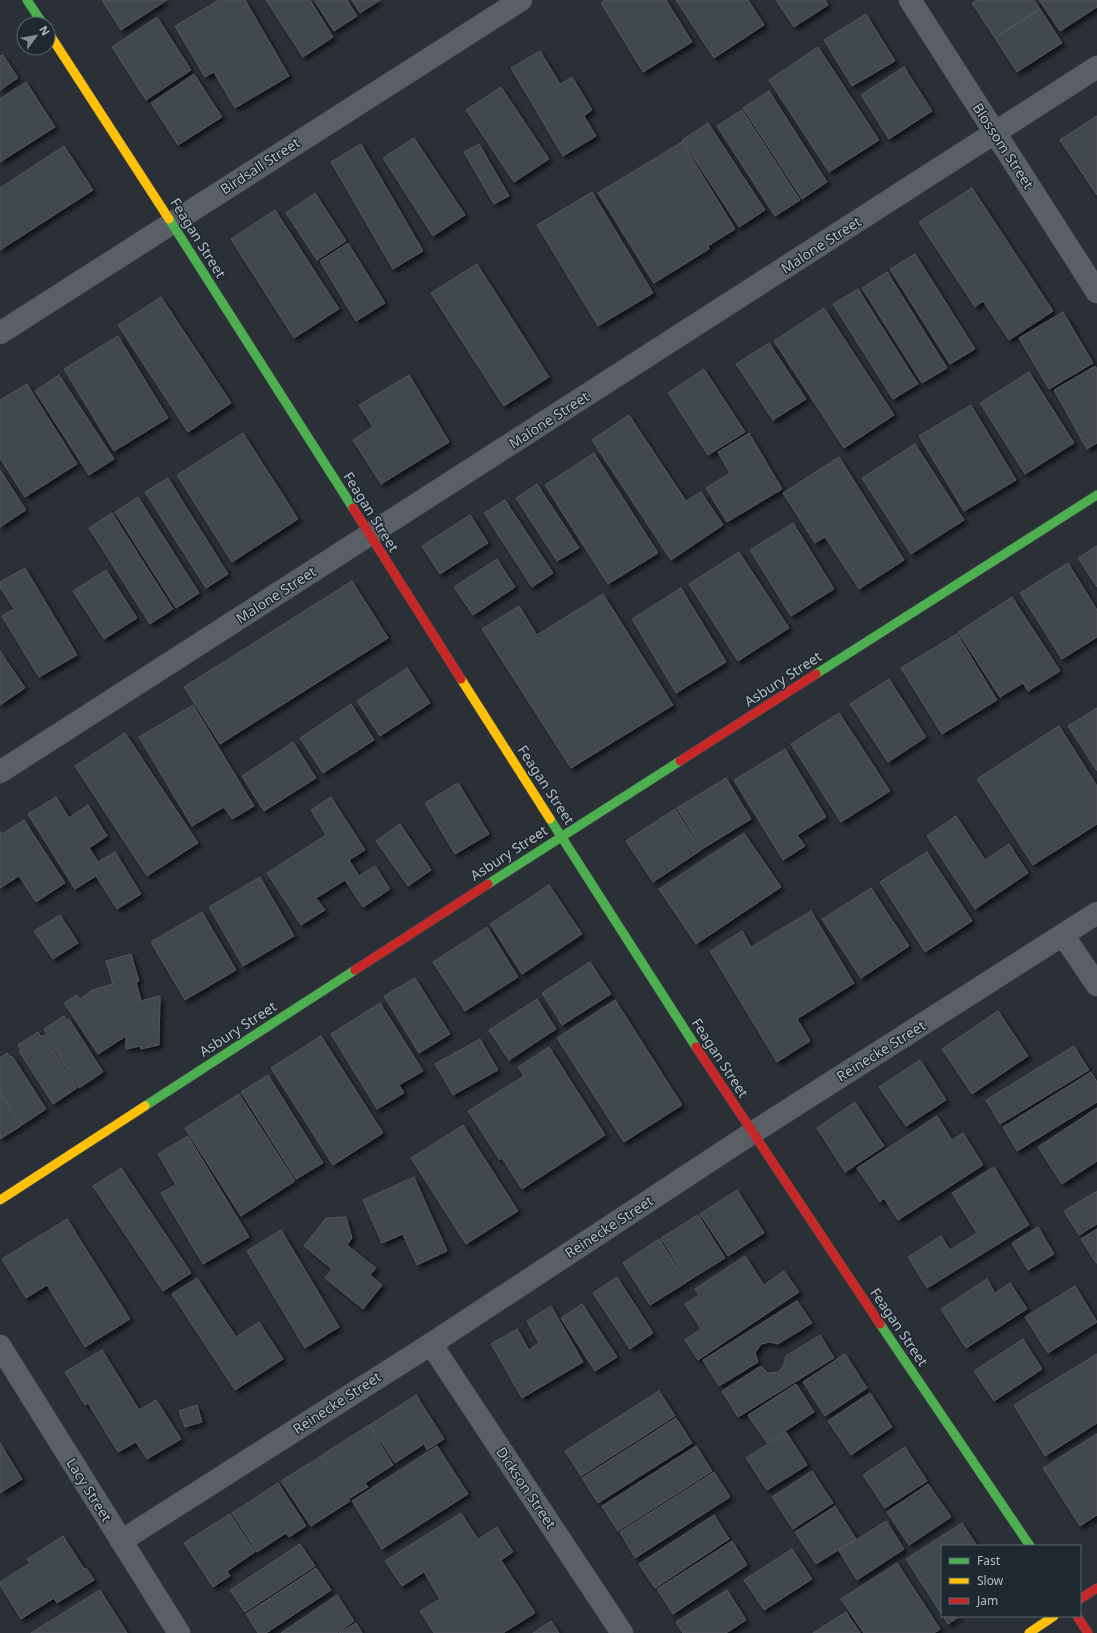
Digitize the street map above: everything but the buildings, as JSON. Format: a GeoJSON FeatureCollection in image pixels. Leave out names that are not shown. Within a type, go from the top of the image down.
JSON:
{"type":"FeatureCollection","features":[{"type":"Feature","properties":{"kind":"street"},"geometry":{"type":"LineString","coordinates":[[27,0],[38,16]]}},
{"type":"Feature","properties":{"kind":"street","name":"Birdsall Street"},"geometry":{"type":"LineString","coordinates":[[0,332],[521,0]]}},
{"type":"Feature","properties":{"kind":"street","name":"Blossom Street"},"geometry":{"type":"LineString","coordinates":[[910,0],[994,134],[1097,292]]}},
{"type":"Feature","properties":{"kind":"street","name":"Feagan Street"},"geometry":{"type":"LineString","coordinates":[[56,44],[173,222],[370,536],[752,1133],[1029,1545]]}},
{"type":"Feature","properties":{"kind":"street","name":"Malone Street"},"geometry":{"type":"LineString","coordinates":[[0,772],[370,536],[1097,67]]}},
{"type":"Feature","properties":{"kind":"street","name":"Asbury Street"},"geometry":{"type":"LineString","coordinates":[[0,1200],[562,836],[1097,495]]}},
{"type":"Feature","properties":{"kind":"street","name":"Reinecke Street"},"geometry":{"type":"LineString","coordinates":[[121,1541],[430,1344],[752,1133],[1097,913]]}},
{"type":"Feature","properties":{"kind":"street"},"geometry":{"type":"LineString","coordinates":[[1064,935],[1097,985]]}},
{"type":"Feature","properties":{"kind":"street","name":"Dickson Street"},"geometry":{"type":"LineString","coordinates":[[430,1344],[622,1633]]}},
{"type":"Feature","properties":{"kind":"street","name":"Lacy Street"},"geometry":{"type":"LineString","coordinates":[[0,1346],[179,1633]]}},
{"type":"Feature","properties":{"kind":"street"},"geometry":{"type":"LineString","coordinates":[[1081,1598],[1097,1588]]}},
{"type":"Feature","properties":{"kind":"street"},"geometry":{"type":"LineString","coordinates":[[1029,1633],[1053,1617]]}},
{"type":"Feature","properties":{"kind":"street"},"geometry":{"type":"LineString","coordinates":[[1078,1617],[1088,1633]]}},
{"type":"Feature","properties":{"kind":"traffic: fast"},"geometry":{"type":"LineString","coordinates":[[27,0],[38,16]]}},
{"type":"Feature","properties":{"kind":"traffic: fast"},"geometry":{"type":"LineString","coordinates":[[169,219],[353,508]]}},
{"type":"Feature","properties":{"kind":"traffic: fast"},"geometry":{"type":"LineString","coordinates":[[816,674],[1097,495]]}},
{"type":"Feature","properties":{"kind":"traffic: fast"},"geometry":{"type":"LineString","coordinates":[[488,884],[680,761]]}},
{"type":"Feature","properties":{"kind":"traffic: fast"},"geometry":{"type":"LineString","coordinates":[[550,819],[696,1047]]}},
{"type":"Feature","properties":{"kind":"traffic: fast"},"geometry":{"type":"LineString","coordinates":[[145,1106],[355,970]]}},
{"type":"Feature","properties":{"kind":"traffic: fast"},"geometry":{"type":"LineString","coordinates":[[880,1324],[1029,1545]]}},
{"type":"Feature","properties":{"kind":"traffic: slow"},"geometry":{"type":"LineString","coordinates":[[56,44],[169,219]]}},
{"type":"Feature","properties":{"kind":"traffic: slow"},"geometry":{"type":"LineString","coordinates":[[461,679],[550,819]]}},
{"type":"Feature","properties":{"kind":"traffic: slow"},"geometry":{"type":"LineString","coordinates":[[0,1200],[145,1106]]}},
{"type":"Feature","properties":{"kind":"traffic: slow"},"geometry":{"type":"LineString","coordinates":[[1029,1633],[1053,1617]]}},
{"type":"Feature","properties":{"kind":"traffic: jam"},"geometry":{"type":"LineString","coordinates":[[353,508],[461,679]]}},
{"type":"Feature","properties":{"kind":"traffic: jam"},"geometry":{"type":"LineString","coordinates":[[680,761],[816,674]]}},
{"type":"Feature","properties":{"kind":"traffic: jam"},"geometry":{"type":"LineString","coordinates":[[355,970],[488,884]]}},
{"type":"Feature","properties":{"kind":"traffic: jam"},"geometry":{"type":"LineString","coordinates":[[696,1047],[880,1324]]}},
{"type":"Feature","properties":{"kind":"traffic: jam"},"geometry":{"type":"LineString","coordinates":[[1081,1598],[1097,1588]]}},
{"type":"Feature","properties":{"kind":"traffic: jam"},"geometry":{"type":"LineString","coordinates":[[1078,1617],[1088,1633]]}}]}
